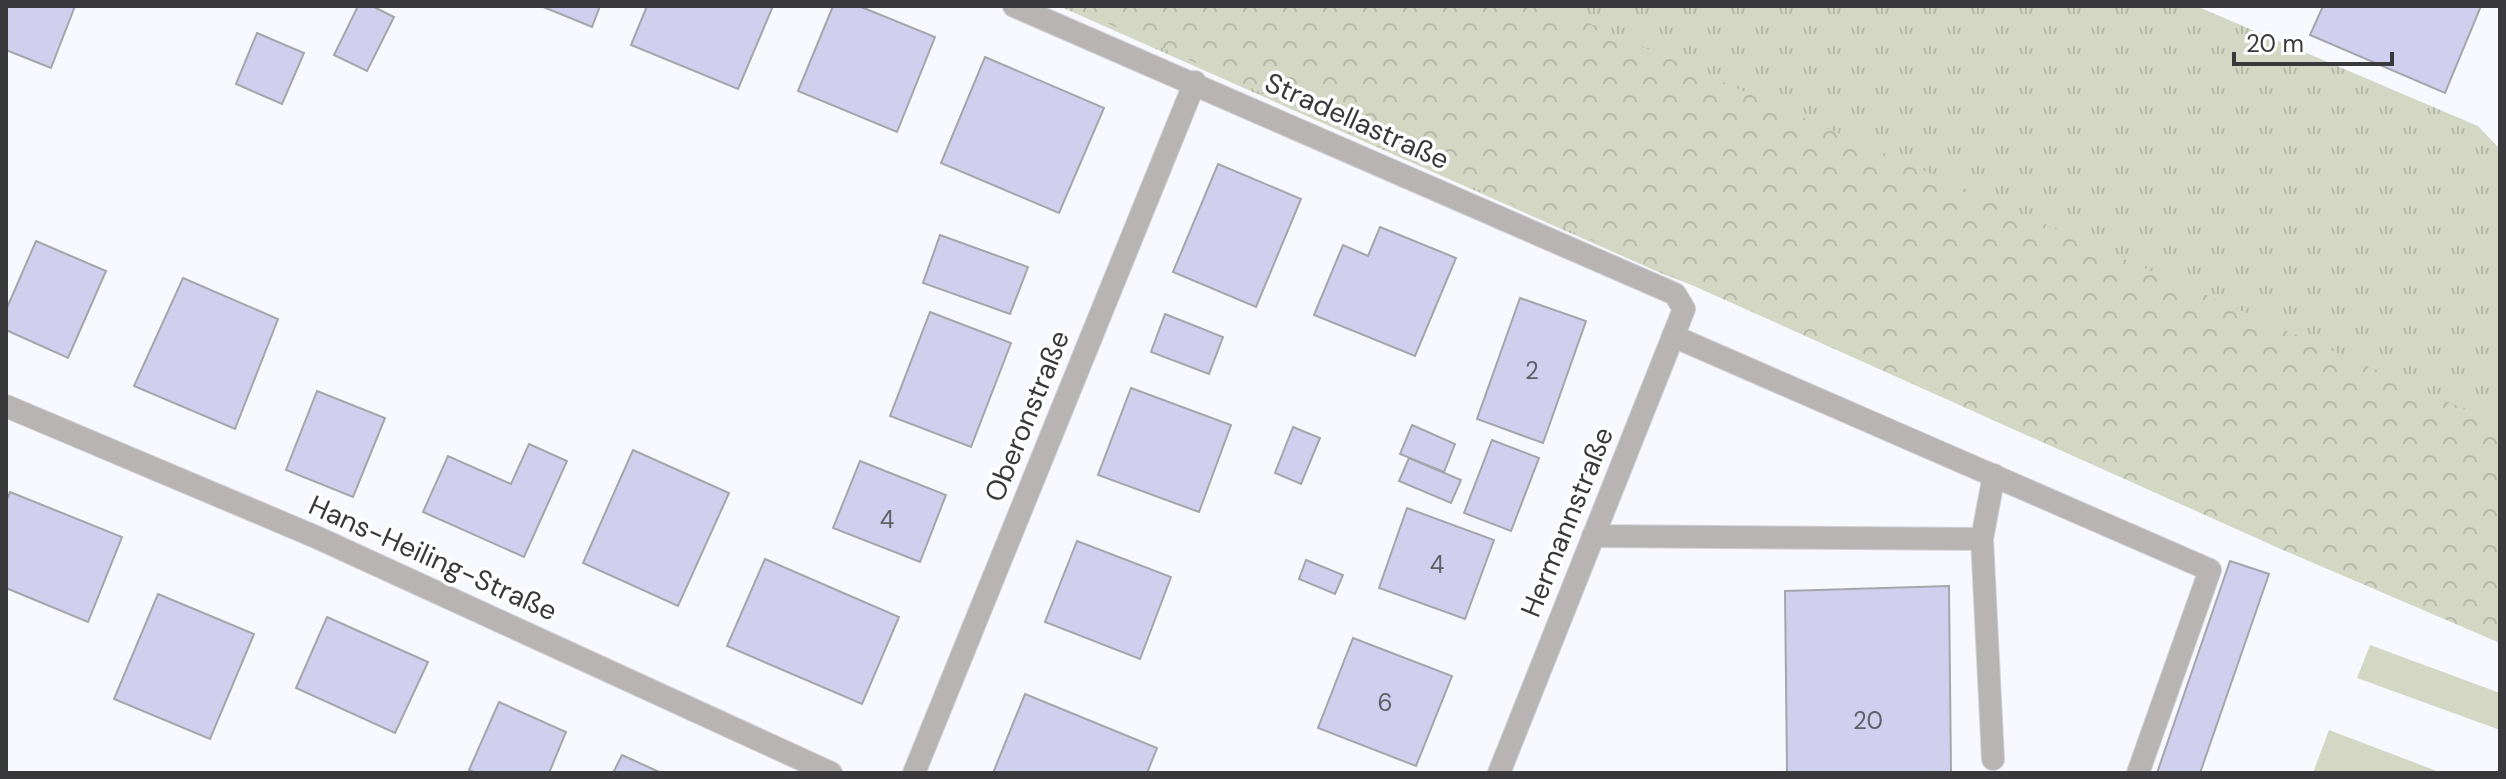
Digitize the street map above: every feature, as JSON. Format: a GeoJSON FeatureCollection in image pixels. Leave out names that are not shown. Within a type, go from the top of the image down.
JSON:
{"type":"FeatureCollection","features":[{"type":"Feature","properties":{"kind":"street","name":"Stradellastraße"},"geometry":{"type":"LineString","coordinates":[[1014,6],[1195,82],[1675,294]]}},
{"type":"Feature","properties":{"kind":"street","name":"Oberonstraße"},"geometry":{"type":"LineString","coordinates":[[914,773],[1195,82]]}},
{"type":"Feature","properties":{"kind":"street","name":"Hermannstraße"},"geometry":{"type":"LineString","coordinates":[[1499,773],[1684,309],[1675,294]]}},
{"type":"Feature","properties":{"kind":"street"},"geometry":{"type":"LineString","coordinates":[[1673,336],[2210,570],[2138,773]]}},
{"type":"Feature","properties":{"kind":"street","name":"Hans-Heiling-Straße"},"geometry":{"type":"LineString","coordinates":[[6,406],[316,537],[831,773]]}},
{"type":"Feature","properties":{"kind":"street"},"geometry":{"type":"LineString","coordinates":[[1993,759],[1982,539],[1994,475]]}},
{"type":"Feature","properties":{"kind":"street"},"geometry":{"type":"LineString","coordinates":[[1593,536],[1982,539]]}},
{"type":"Feature","properties":{"kind":"green space"},"geometry":{"type":"Polygon","coordinates":[[[1059,6],[2196,6],[2478,126],[2500,149],[2500,583],[2425,550],[1665,275],[1059,6]]]}},
{"type":"Feature","properties":{"kind":"green space"},"geometry":{"type":"Polygon","coordinates":[[[1069,6],[1550,6],[2500,425],[2500,643],[2283,550],[1069,6]]]}},
{"type":"Feature","properties":{"kind":"green space"},"geometry":{"type":"Polygon","coordinates":[[[2370,645],[2500,693],[2500,730],[2357,678],[2370,645]]]}},
{"type":"Feature","properties":{"kind":"green space"},"geometry":{"type":"Polygon","coordinates":[[[2329,730],[2442,773],[2313,773],[2329,730]]]}},
{"type":"Feature","properties":{"kind":"building"},"geometry":{"type":"Polygon","coordinates":[[[6,6],[75,6],[51,68],[6,50],[6,6]]]}},
{"type":"Feature","properties":{"kind":"building"},"geometry":{"type":"Polygon","coordinates":[[[358,6],[372,6],[394,17],[367,71],[334,55],[358,6]]]}},
{"type":"Feature","properties":{"kind":"building"},"geometry":{"type":"Polygon","coordinates":[[[541,6],[600,6],[592,27],[541,6]]]}},
{"type":"Feature","properties":{"kind":"building"},"geometry":{"type":"Polygon","coordinates":[[[647,6],[773,6],[738,89],[631,45],[647,6]]]}},
{"type":"Feature","properties":{"kind":"building"},"geometry":{"type":"Polygon","coordinates":[[[833,6],[859,6],[935,37],[897,132],[798,91],[833,6]]]}},
{"type":"Feature","properties":{"kind":"building"},"geometry":{"type":"Polygon","coordinates":[[[2323,6],[2481,6],[2445,93],[2310,35],[2323,6]]]}},
{"type":"Feature","properties":{"kind":"building"},"geometry":{"type":"Polygon","coordinates":[[[257,33],[304,53],[282,104],[236,84],[257,33]]]}},
{"type":"Feature","properties":{"kind":"building"},"geometry":{"type":"Polygon","coordinates":[[[985,57],[1104,108],[1059,213],[941,163],[985,57]]]}},
{"type":"Feature","properties":{"kind":"building"},"geometry":{"type":"Polygon","coordinates":[[[1218,164],[1301,199],[1256,307],[1173,272],[1218,164]]]}},
{"type":"Feature","properties":{"kind":"building"},"geometry":{"type":"Polygon","coordinates":[[[1380,227],[1456,258],[1415,356],[1314,315],[1343,245],[1368,256],[1380,227]]]}},
{"type":"Feature","properties":{"kind":"building"},"geometry":{"type":"Polygon","coordinates":[[[940,235],[1028,267],[1010,314],[923,283],[940,235]]]}},
{"type":"Feature","properties":{"kind":"building"},"geometry":{"type":"Polygon","coordinates":[[[36,241],[106,271],[68,358],[6,330],[6,310],[36,241]]]}},
{"type":"Feature","properties":{"kind":"building"},"geometry":{"type":"Polygon","coordinates":[[[183,278],[278,319],[235,429],[134,386],[183,278]]]}},
{"type":"Feature","properties":{"kind":"building"},"geometry":{"type":"Polygon","coordinates":[[[1520,298],[1586,321],[1543,443],[1477,419],[1520,298]]]}},
{"type":"Feature","properties":{"kind":"building"},"geometry":{"type":"Polygon","coordinates":[[[930,312],[1011,343],[971,447],[890,416],[930,312]]]}},
{"type":"Feature","properties":{"kind":"building"},"geometry":{"type":"Polygon","coordinates":[[[1165,314],[1223,337],[1209,374],[1151,352],[1165,314]]]}},
{"type":"Feature","properties":{"kind":"building"},"geometry":{"type":"Polygon","coordinates":[[[1131,388],[1231,425],[1199,512],[1098,475],[1131,388]]]}},
{"type":"Feature","properties":{"kind":"building"},"geometry":{"type":"Polygon","coordinates":[[[317,391],[385,418],[353,497],[286,470],[317,391]]]}},
{"type":"Feature","properties":{"kind":"building"},"geometry":{"type":"Polygon","coordinates":[[[1412,425],[1455,444],[1444,472],[1400,454],[1412,425]]]}},
{"type":"Feature","properties":{"kind":"building"},"geometry":{"type":"Polygon","coordinates":[[[1293,427],[1320,438],[1301,484],[1275,473],[1293,427]]]}},
{"type":"Feature","properties":{"kind":"building"},"geometry":{"type":"Polygon","coordinates":[[[1492,440],[1539,458],[1511,531],[1464,513],[1492,440]]]}},
{"type":"Feature","properties":{"kind":"building"},"geometry":{"type":"Polygon","coordinates":[[[529,444],[567,461],[524,557],[423,512],[448,456],[511,484],[529,444]]]}},
{"type":"Feature","properties":{"kind":"building"},"geometry":{"type":"Polygon","coordinates":[[[633,450],[729,493],[678,606],[583,563],[633,450]]]}},
{"type":"Feature","properties":{"kind":"building"},"geometry":{"type":"Polygon","coordinates":[[[1409,458],[1461,480],[1451,503],[1399,481],[1409,458]]]}},
{"type":"Feature","properties":{"kind":"building"},"geometry":{"type":"Polygon","coordinates":[[[860,461],[946,495],[920,562],[833,528],[860,461]]]}},
{"type":"Feature","properties":{"kind":"building"},"geometry":{"type":"Polygon","coordinates":[[[10,492],[122,537],[88,622],[6,588],[6,502],[10,492]]]}},
{"type":"Feature","properties":{"kind":"building"},"geometry":{"type":"Polygon","coordinates":[[[1407,508],[1494,540],[1465,619],[1379,588],[1407,508]]]}},
{"type":"Feature","properties":{"kind":"building"},"geometry":{"type":"Polygon","coordinates":[[[1077,541],[1171,577],[1140,659],[1045,622],[1077,541]]]}},
{"type":"Feature","properties":{"kind":"building"},"geometry":{"type":"Polygon","coordinates":[[[765,559],[899,617],[862,704],[727,646],[765,559]]]}},
{"type":"Feature","properties":{"kind":"building"},"geometry":{"type":"Polygon","coordinates":[[[1306,560],[1343,575],[1335,594],[1299,579],[1306,560]]]}},
{"type":"Feature","properties":{"kind":"building"},"geometry":{"type":"Polygon","coordinates":[[[2230,561],[2269,574],[2200,773],[2157,773],[2230,561]]]}},
{"type":"Feature","properties":{"kind":"building"},"geometry":{"type":"Polygon","coordinates":[[[1949,586],[1951,773],[1787,773],[1785,591],[1949,586]]]}},
{"type":"Feature","properties":{"kind":"building"},"geometry":{"type":"Polygon","coordinates":[[[158,594],[254,634],[210,739],[114,699],[158,594]]]}},
{"type":"Feature","properties":{"kind":"building"},"geometry":{"type":"Polygon","coordinates":[[[327,617],[428,662],[395,733],[296,688],[327,617]]]}},
{"type":"Feature","properties":{"kind":"building"},"geometry":{"type":"Polygon","coordinates":[[[1353,638],[1452,676],[1416,766],[1318,728],[1353,638]]]}},
{"type":"Feature","properties":{"kind":"building"},"geometry":{"type":"Polygon","coordinates":[[[1025,694],[1157,748],[1147,773],[993,773],[1025,694]]]}},
{"type":"Feature","properties":{"kind":"building"},"geometry":{"type":"Polygon","coordinates":[[[499,702],[566,732],[549,773],[476,773],[469,770],[499,702]]]}},
{"type":"Feature","properties":{"kind":"building"},"geometry":{"type":"Polygon","coordinates":[[[622,755],[657,771],[662,773],[613,773],[622,755]]]}}]}
